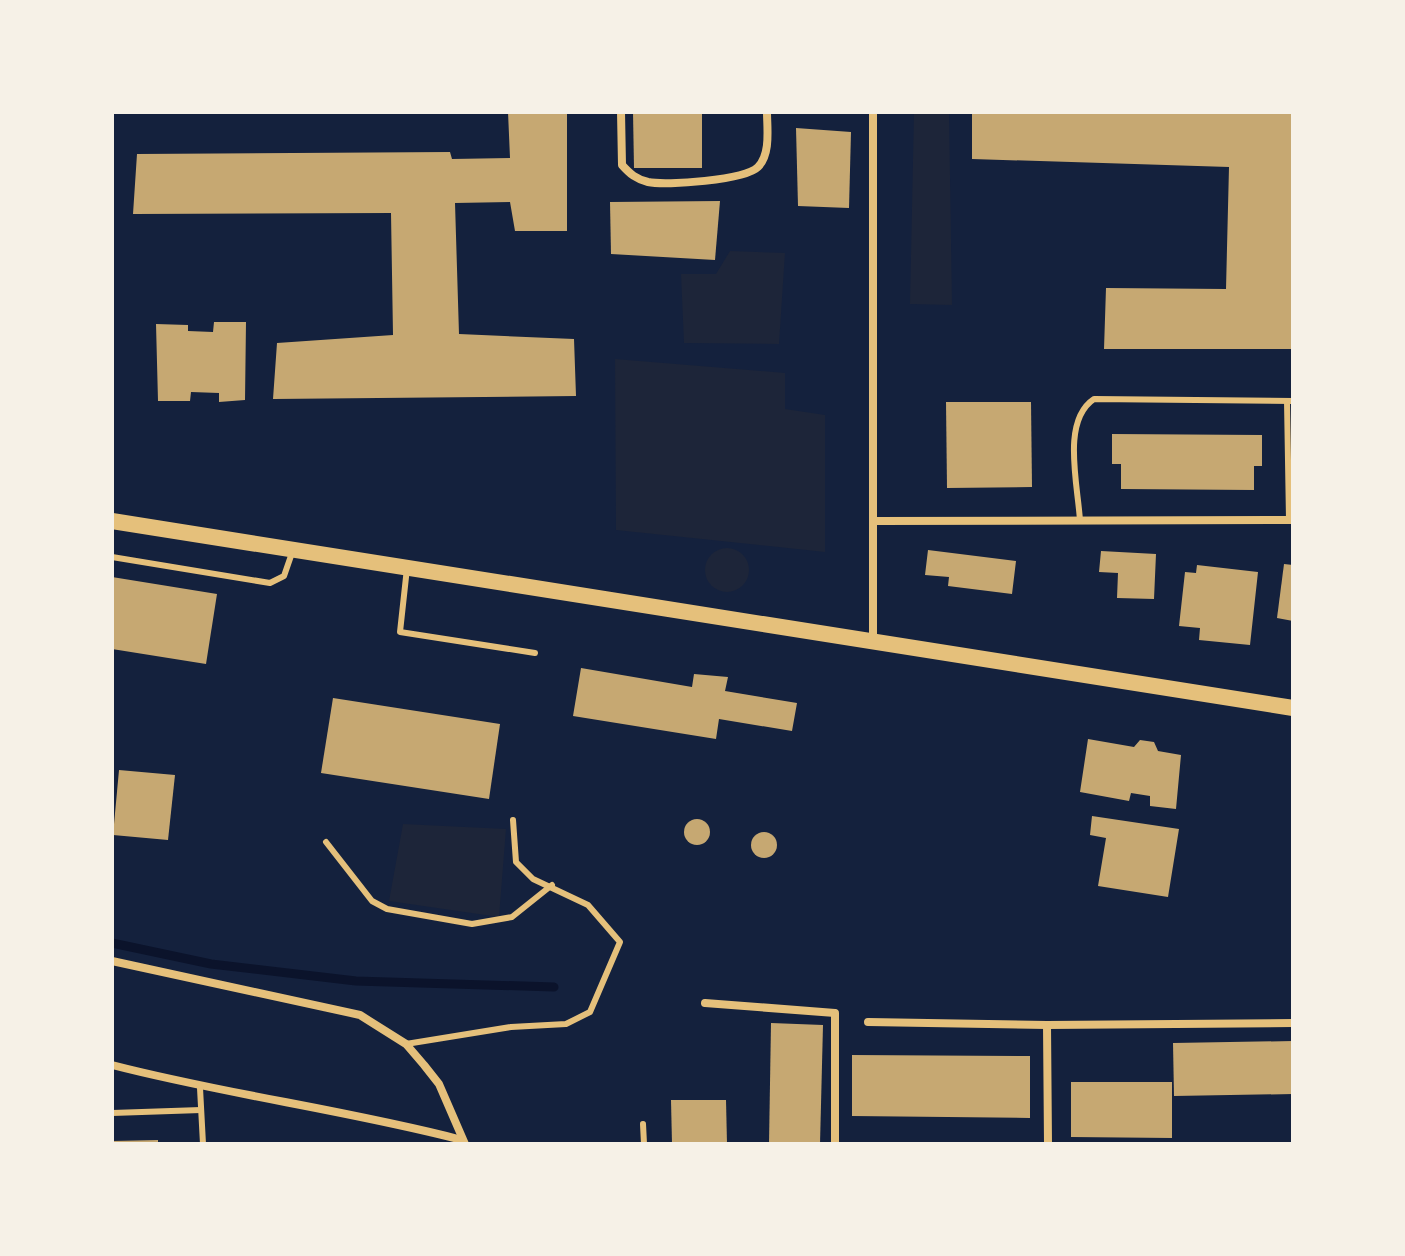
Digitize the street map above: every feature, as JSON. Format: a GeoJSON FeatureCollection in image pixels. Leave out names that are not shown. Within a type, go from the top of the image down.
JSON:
{"type":"FeatureCollection","features":[{"type":"Feature","properties":{"kind":"main road"},"geometry":{"type":"LineString","coordinates":[[112,521],[1293,708]]}},
{"type":"Feature","properties":{"kind":"street"},"geometry":{"type":"LineString","coordinates":[[621,112],[622,165],[633,177],[651,183],[744,176],[760,165],[767,144],[767,112]]}},
{"type":"Feature","properties":{"kind":"street"},"geometry":{"type":"LineString","coordinates":[[873,112],[873,643]]}},
{"type":"Feature","properties":{"kind":"street"},"geometry":{"type":"LineString","coordinates":[[875,521],[1291,520]]}},
{"type":"Feature","properties":{"kind":"street"},"geometry":{"type":"LineString","coordinates":[[112,961],[360,1015],[406,1044],[439,1084],[464,1142]]}},
{"type":"Feature","properties":{"kind":"street"},"geometry":{"type":"LineString","coordinates":[[705,1003],[835,1013],[835,1144]]}},
{"type":"Feature","properties":{"kind":"street"},"geometry":{"type":"LineString","coordinates":[[868,1022],[1047,1025],[1293,1023]]}},
{"type":"Feature","properties":{"kind":"street"},"geometry":{"type":"LineString","coordinates":[[1047,1025],[1048,1144]]}},
{"type":"Feature","properties":{"kind":"street"},"geometry":{"type":"LineString","coordinates":[[112,1065],[200,1088],[402,1124],[464,1142]]}},
{"type":"Feature","properties":{"kind":"lane"},"geometry":{"type":"LineString","coordinates":[[1080,521],[1075,428],[1081,408],[1094,399],[1290,401],[1291,520]]}},
{"type":"Feature","properties":{"kind":"lane"},"geometry":{"type":"LineString","coordinates":[[112,557],[270,583],[284,576],[293,550]]}},
{"type":"Feature","properties":{"kind":"lane"},"geometry":{"type":"LineString","coordinates":[[407,568],[400,632],[535,653]]}},
{"type":"Feature","properties":{"kind":"lane"},"geometry":{"type":"LineString","coordinates":[[406,1044],[511,1027],[566,1024],[590,1012],[620,942],[588,905],[552,885],[533,879],[516,862],[513,820]]}},
{"type":"Feature","properties":{"kind":"lane"},"geometry":{"type":"LineString","coordinates":[[326,842],[372,901],[387,909],[472,924],[512,917],[527,909],[552,885]]}},
{"type":"Feature","properties":{"kind":"lane"},"geometry":{"type":"LineString","coordinates":[[200,1088],[203,1144]]}},
{"type":"Feature","properties":{"kind":"lane"},"geometry":{"type":"LineString","coordinates":[[112,1113],[201,1110]]}},
{"type":"Feature","properties":{"kind":"lane"},"geometry":{"type":"LineString","coordinates":[[643,1124],[644,1144]]}},
{"type":"Feature","properties":{"kind":"shaded area"},"geometry":{"type":"Polygon","coordinates":[[[914,112],[949,112],[952,305],[910,304],[914,112]]]}},
{"type":"Feature","properties":{"kind":"shaded area"},"geometry":{"type":"Polygon","coordinates":[[[730,251],[785,253],[779,344],[684,343],[681,274],[716,274],[730,251]]]}},
{"type":"Feature","properties":{"kind":"shaded area"},"geometry":{"type":"Polygon","coordinates":[[[615,359],[785,373],[785,409],[825,415],[825,552],[616,530],[615,359]]]}},
{"type":"Feature","properties":{"kind":"shaded area"},"geometry":{"type":"Polygon","coordinates":[[[727,548],[743,554],[749,570],[743,586],[727,592],[711,586],[705,570],[711,554],[727,548]]]}},
{"type":"Feature","properties":{"kind":"shaded area"},"geometry":{"type":"Polygon","coordinates":[[[403,824],[506,829],[499,917],[389,901],[403,824]]]}},
{"type":"Feature","properties":{"kind":"building"},"geometry":{"type":"Polygon","coordinates":[[[508,112],[567,112],[567,231],[515,231],[510,202],[455,203],[459,334],[574,339],[576,396],[273,399],[277,343],[393,335],[391,213],[133,214],[137,154],[450,152],[452,159],[510,158],[508,112]]]}},
{"type":"Feature","properties":{"kind":"building"},"geometry":{"type":"Polygon","coordinates":[[[633,112],[702,112],[702,168],[634,168],[633,112]]]}},
{"type":"Feature","properties":{"kind":"building"},"geometry":{"type":"Polygon","coordinates":[[[972,112],[1293,112],[1293,349],[1104,349],[1106,288],[1226,289],[1229,167],[972,159],[972,112]]]}},
{"type":"Feature","properties":{"kind":"building"},"geometry":{"type":"Polygon","coordinates":[[[796,128],[851,132],[849,208],[798,206],[796,128]]]}},
{"type":"Feature","properties":{"kind":"building"},"geometry":{"type":"Polygon","coordinates":[[[720,201],[715,260],[611,254],[610,202],[720,201]]]}},
{"type":"Feature","properties":{"kind":"building"},"geometry":{"type":"Polygon","coordinates":[[[214,322],[246,322],[245,400],[219,402],[219,393],[191,392],[190,401],[158,401],[156,324],[188,325],[188,331],[213,332],[214,322]]]}},
{"type":"Feature","properties":{"kind":"building"},"geometry":{"type":"Polygon","coordinates":[[[946,402],[1031,402],[1032,487],[947,488],[946,402]]]}},
{"type":"Feature","properties":{"kind":"building"},"geometry":{"type":"Polygon","coordinates":[[[1112,434],[1262,435],[1262,466],[1254,466],[1254,490],[1121,489],[1121,464],[1112,464],[1112,434]]]}},
{"type":"Feature","properties":{"kind":"building"},"geometry":{"type":"Polygon","coordinates":[[[928,550],[1016,561],[1012,594],[948,586],[949,577],[925,575],[928,550]]]}},
{"type":"Feature","properties":{"kind":"building"},"geometry":{"type":"Polygon","coordinates":[[[1101,551],[1156,554],[1154,599],[1117,598],[1118,573],[1099,572],[1101,551]]]}},
{"type":"Feature","properties":{"kind":"building"},"geometry":{"type":"Polygon","coordinates":[[[1284,564],[1293,565],[1293,621],[1277,618],[1284,564]]]}},
{"type":"Feature","properties":{"kind":"building"},"geometry":{"type":"Polygon","coordinates":[[[1197,565],[1258,572],[1250,645],[1199,640],[1200,628],[1179,626],[1185,572],[1196,573],[1197,565]]]}},
{"type":"Feature","properties":{"kind":"building"},"geometry":{"type":"Polygon","coordinates":[[[112,577],[217,594],[206,664],[112,649],[112,577]]]}},
{"type":"Feature","properties":{"kind":"building"},"geometry":{"type":"Polygon","coordinates":[[[581,668],[692,687],[694,674],[728,677],[725,691],[797,703],[792,731],[719,719],[716,739],[573,716],[581,668]]]}},
{"type":"Feature","properties":{"kind":"building"},"geometry":{"type":"Polygon","coordinates":[[[333,698],[500,724],[489,799],[321,773],[333,698]]]}},
{"type":"Feature","properties":{"kind":"building"},"geometry":{"type":"Polygon","coordinates":[[[1088,739],[1134,747],[1140,740],[1154,742],[1158,751],[1181,755],[1176,809],[1150,806],[1150,796],[1131,793],[1129,801],[1080,792],[1088,739]]]}},
{"type":"Feature","properties":{"kind":"building"},"geometry":{"type":"Polygon","coordinates":[[[119,770],[175,775],[168,840],[113,835],[119,770]]]}},
{"type":"Feature","properties":{"kind":"building"},"geometry":{"type":"Polygon","coordinates":[[[1092,816],[1179,829],[1168,897],[1098,886],[1106,838],[1090,835],[1092,816]]]}},
{"type":"Feature","properties":{"kind":"building"},"geometry":{"type":"Polygon","coordinates":[[[697,819],[706,823],[710,832],[706,841],[697,845],[688,841],[684,832],[688,823],[697,819]]]}},
{"type":"Feature","properties":{"kind":"building"},"geometry":{"type":"Polygon","coordinates":[[[764,832],[773,836],[777,845],[773,854],[764,858],[755,854],[751,845],[755,836],[764,832]]]}},
{"type":"Feature","properties":{"kind":"building"},"geometry":{"type":"Polygon","coordinates":[[[771,1023],[823,1025],[820,1144],[769,1144],[771,1023]]]}},
{"type":"Feature","properties":{"kind":"building"},"geometry":{"type":"Polygon","coordinates":[[[1293,1041],[1293,1094],[1174,1096],[1173,1043],[1293,1041]]]}},
{"type":"Feature","properties":{"kind":"building"},"geometry":{"type":"Polygon","coordinates":[[[852,1055],[1030,1056],[1030,1118],[852,1116],[852,1055]]]}},
{"type":"Feature","properties":{"kind":"building"},"geometry":{"type":"Polygon","coordinates":[[[1071,1082],[1172,1082],[1172,1138],[1071,1137],[1071,1082]]]}},
{"type":"Feature","properties":{"kind":"building"},"geometry":{"type":"Polygon","coordinates":[[[671,1100],[726,1100],[727,1144],[672,1144],[671,1100]]]}},
{"type":"Feature","properties":{"kind":"building"},"geometry":{"type":"Polygon","coordinates":[[[158,1140],[158,1144],[112,1144],[112,1141],[158,1140]]]}},
{"type":"Feature","properties":{"kind":"waterway"},"geometry":{"type":"LineString","coordinates":[[112,943],[211,964],[356,981],[554,987]]}}]}
